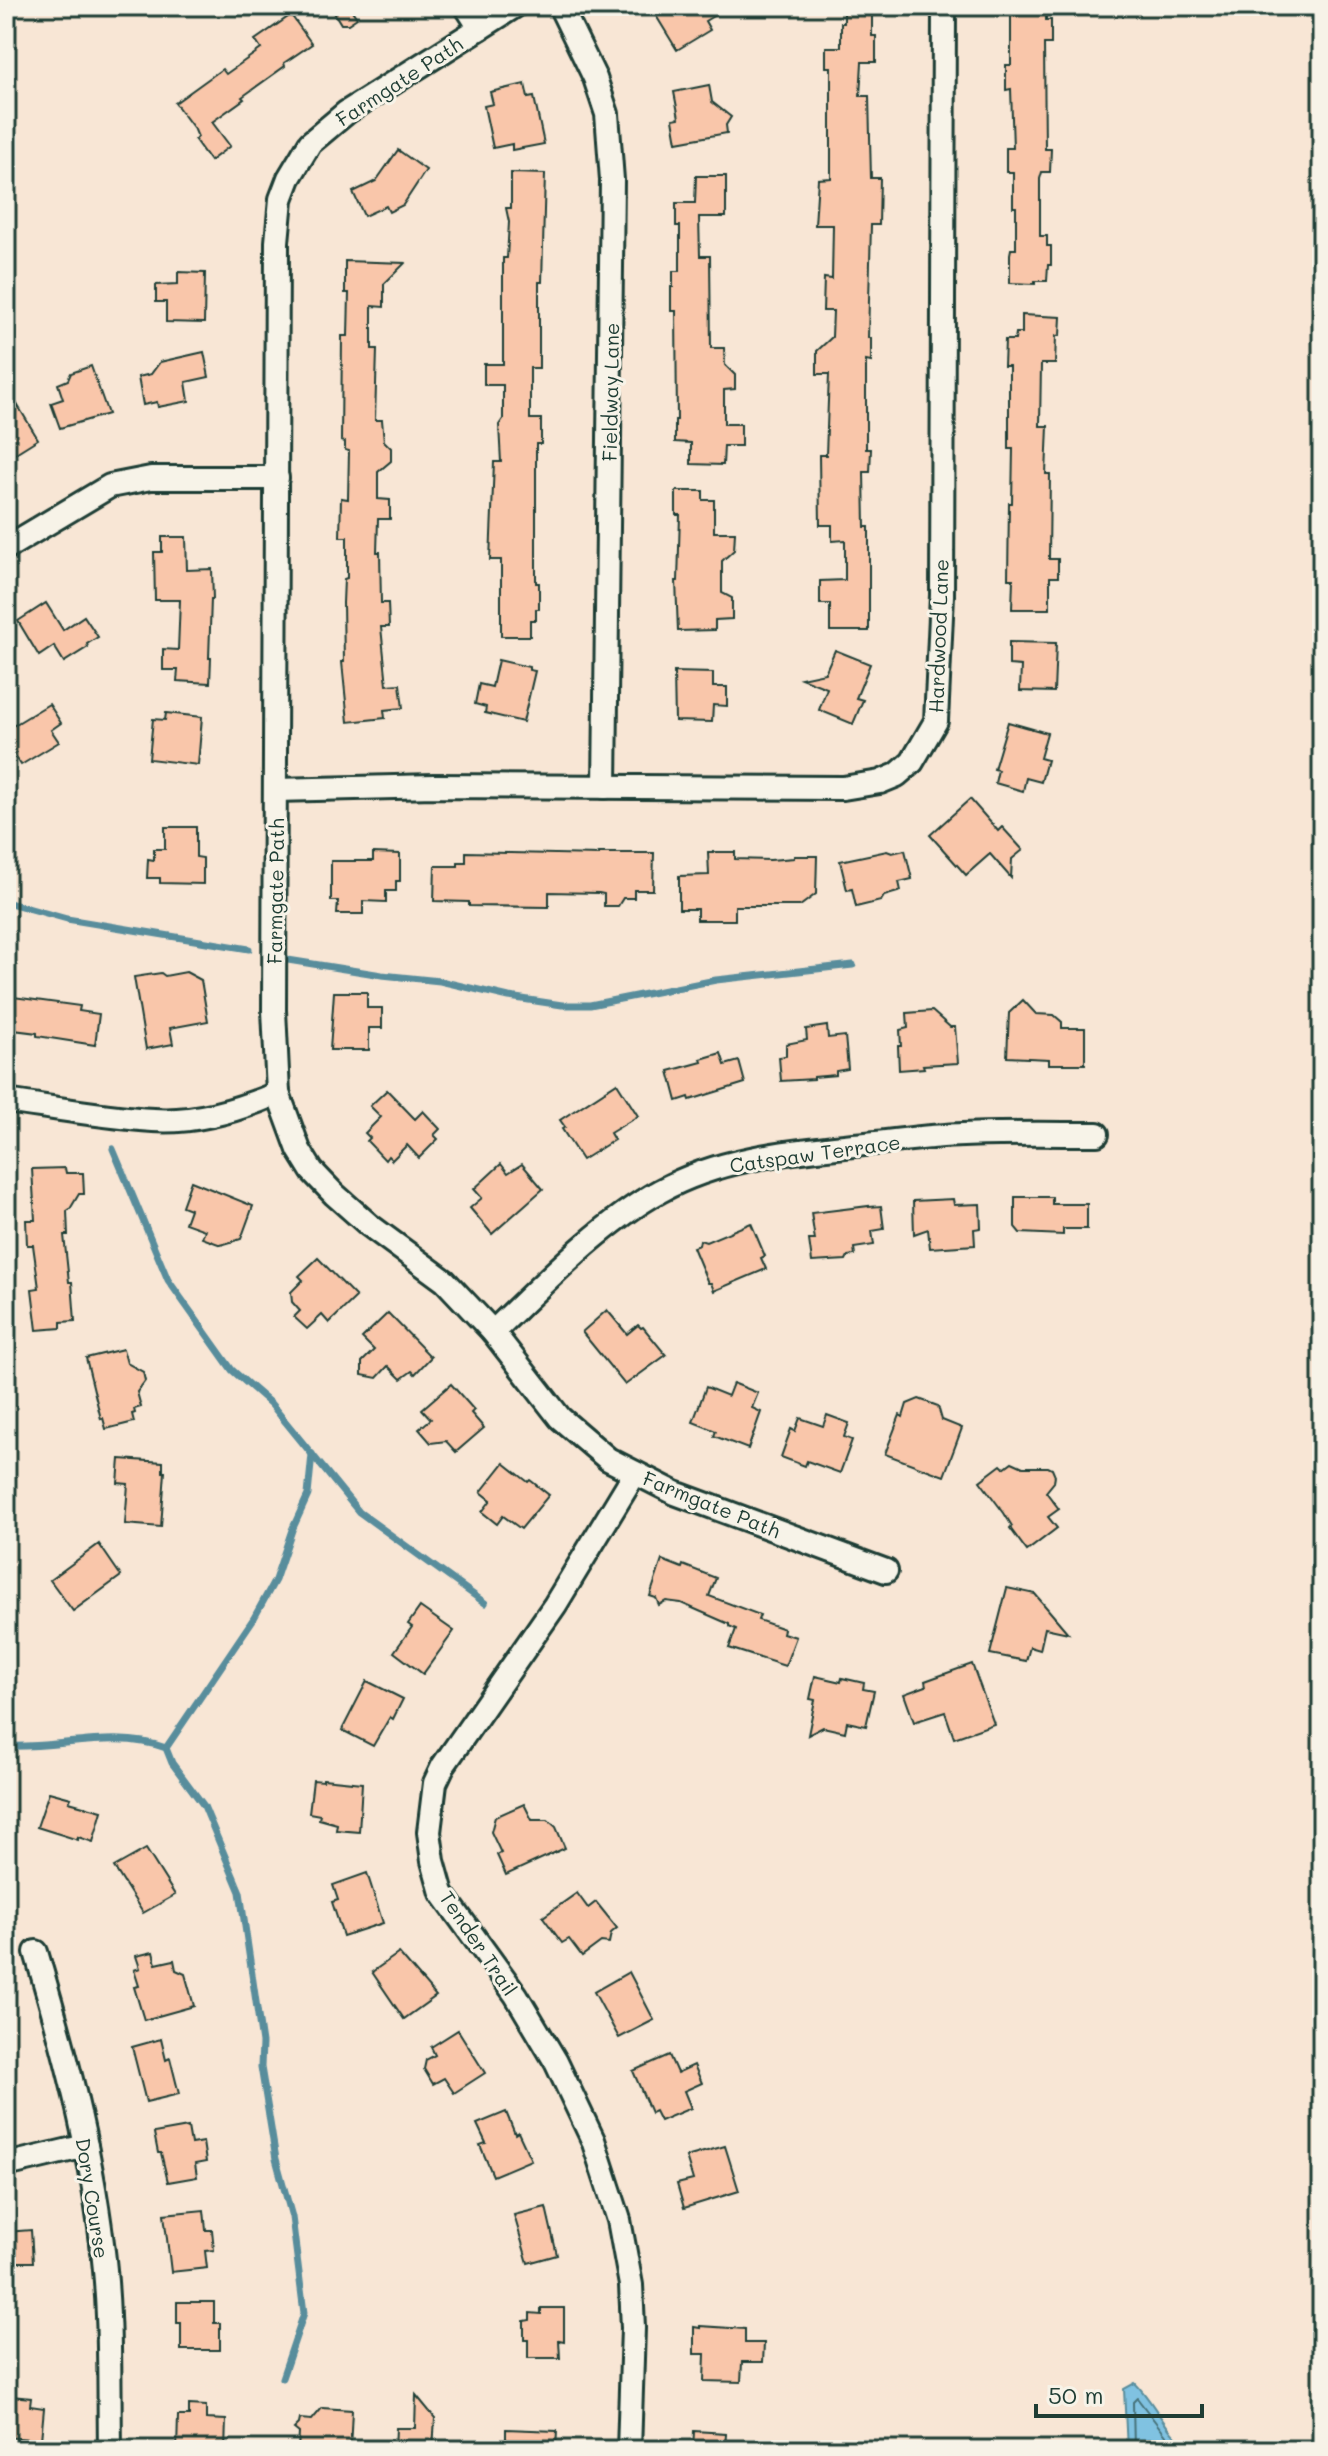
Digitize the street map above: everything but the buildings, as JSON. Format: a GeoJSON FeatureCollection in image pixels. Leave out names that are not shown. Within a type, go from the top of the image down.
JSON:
{"type":"FeatureCollection","features":[{"type":"Feature","properties":{"kind":"street"},"geometry":{"type":"LineString","coordinates":[[466,6],[480,28]]}},
{"type":"Feature","properties":{"kind":"street","name":"Farmgate Path"},"geometry":{"type":"LineString","coordinates":[[515,6],[347,112],[310,143],[289,178],[281,199],[277,242],[274,1010],[278,1093],[299,1150],[312,1171],[369,1225],[445,1281],[493,1332],[560,1418],[608,1459],[675,1493],[886,1571]]}},
{"type":"Feature","properties":{"kind":"street","name":"Fieldway Lane"},"geometry":{"type":"LineString","coordinates":[[560,6],[595,78],[607,114],[612,180],[605,787]]}},
{"type":"Feature","properties":{"kind":"street","name":"Hardwood Lane"},"geometry":{"type":"LineString","coordinates":[[276,790],[434,786],[843,788],[880,782],[897,775],[912,762],[936,721],[942,595],[944,6]]}},
{"type":"Feature","properties":{"kind":"street"},"geometry":{"type":"LineString","coordinates":[[6,548],[110,486],[151,478],[277,478]]}},
{"type":"Feature","properties":{"kind":"street"},"geometry":{"type":"LineString","coordinates":[[6,1101],[155,1121],[196,1117],[251,1104],[278,1093]]}},
{"type":"Feature","properties":{"kind":"street","name":"Catspaw Terrace"},"geometry":{"type":"LineString","coordinates":[[493,1332],[607,1228],[658,1192],[697,1173],[733,1162],[807,1150],[945,1136],[1097,1134]]}},
{"type":"Feature","properties":{"kind":"street","name":"Tender Trail"},"geometry":{"type":"LineString","coordinates":[[629,2450],[633,2328],[631,2285],[619,2220],[593,2140],[556,2062],[516,1995],[442,1893],[429,1832],[435,1783],[443,1766],[555,1605],[635,1473]]}},
{"type":"Feature","properties":{"kind":"street","name":"Dory Course"},"geometry":{"type":"LineString","coordinates":[[36,1952],[86,2146],[102,2242],[108,2302],[110,2450]]}},
{"type":"Feature","properties":{"kind":"street"},"geometry":{"type":"LineString","coordinates":[[6,2165],[86,2146]]}},
{"type":"Feature","properties":{"kind":"water"},"geometry":{"type":"Polygon","coordinates":[[[1135,2383],[1175,2436],[1191,2450],[1127,2450],[1124,2389],[1135,2383]]]}},
{"type":"Feature","properties":{"kind":"waterway"},"geometry":{"type":"LineString","coordinates":[[6,902],[67,919],[249,949]]}},
{"type":"Feature","properties":{"kind":"waterway"},"geometry":{"type":"LineString","coordinates":[[288,960],[440,981],[562,1005],[590,1005],[716,980],[853,965]]}},
{"type":"Feature","properties":{"kind":"waterway"},"geometry":{"type":"LineString","coordinates":[[113,1149],[168,1280],[232,1370],[271,1404],[359,1512],[485,1603]]}},
{"type":"Feature","properties":{"kind":"waterway"},"geometry":{"type":"LineString","coordinates":[[166,1748],[254,1618],[275,1580],[308,1495],[312,1454]]}},
{"type":"Feature","properties":{"kind":"waterway"},"geometry":{"type":"LineString","coordinates":[[6,1746],[127,1740],[166,1748],[172,1763],[204,1806],[240,1892],[262,2043],[261,2067],[276,2159],[292,2217],[304,2313],[282,2378]]}}]}
